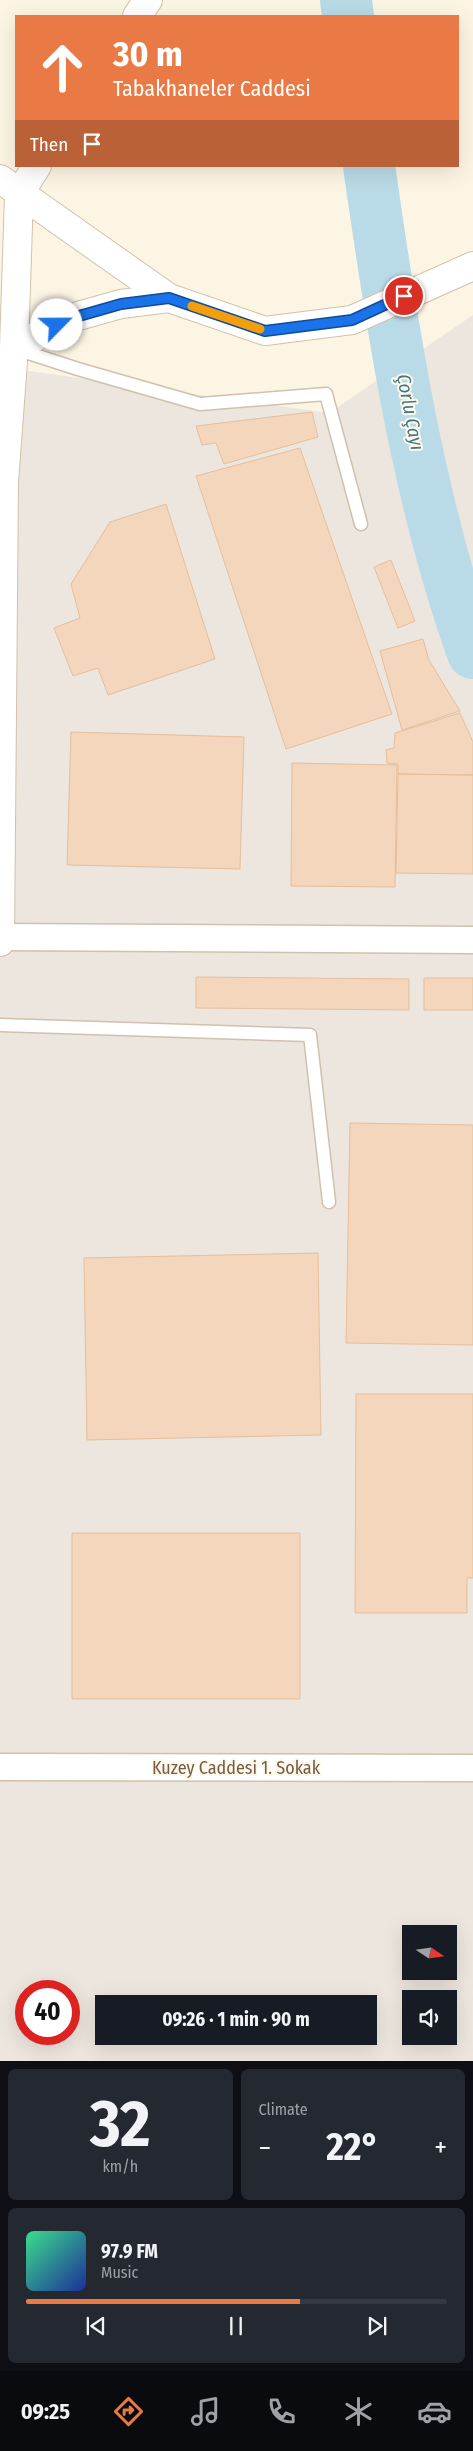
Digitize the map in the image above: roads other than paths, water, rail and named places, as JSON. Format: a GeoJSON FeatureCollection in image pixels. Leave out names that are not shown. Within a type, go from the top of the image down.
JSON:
{"type":"FeatureCollection","features":[{"type":"Feature","properties":{"kind":"street"},"geometry":{"type":"LineString","coordinates":[[138,15],[148,0]]}},
{"type":"Feature","properties":{"kind":"street"},"geometry":{"type":"LineString","coordinates":[[10,186],[37,167]]}},
{"type":"Feature","properties":{"kind":"street"},"geometry":{"type":"LineString","coordinates":[[10,186],[169,298],[265,331],[352,320],[473,266]]}},
{"type":"Feature","properties":{"kind":"street"},"geometry":{"type":"LineString","coordinates":[[0,942],[2,483],[3,445],[14,348],[10,186]]}},
{"type":"Feature","properties":{"kind":"street"},"geometry":{"type":"LineString","coordinates":[[14,348],[72,318],[121,304],[169,298]]}},
{"type":"Feature","properties":{"kind":"street"},"geometry":{"type":"LineString","coordinates":[[0,937],[473,940]]}},
{"type":"Feature","properties":{"kind":"street","name":"Kuzey Caddesi 1. Sokak"},"geometry":{"type":"LineString","coordinates":[[0,1767],[473,1768]]}},
{"type":"Feature","properties":{"kind":"lane"},"geometry":{"type":"LineString","coordinates":[[14,348],[78,369],[200,404],[326,394],[361,524]]}},
{"type":"Feature","properties":{"kind":"lane"},"geometry":{"type":"LineString","coordinates":[[0,1025],[310,1035],[330,1202]]}},
{"type":"Feature","properties":{"kind":"waterway","name":"Çorlu Çayı"},"geometry":{"type":"LineString","coordinates":[[346,0],[348,15]]}},
{"type":"Feature","properties":{"kind":"waterway","name":"Çorlu Çayı"},"geometry":{"type":"LineString","coordinates":[[369,167],[387,288],[422,474],[454,595],[473,653]]}}]}
